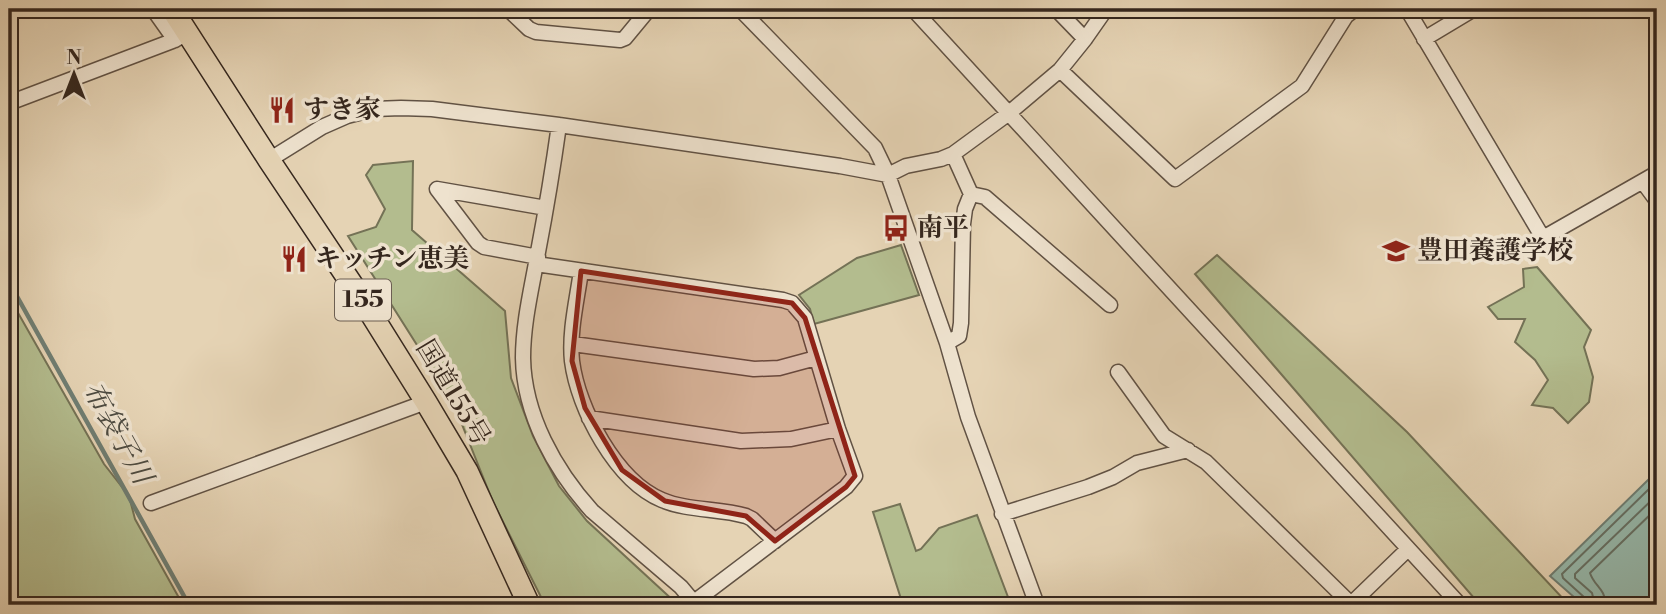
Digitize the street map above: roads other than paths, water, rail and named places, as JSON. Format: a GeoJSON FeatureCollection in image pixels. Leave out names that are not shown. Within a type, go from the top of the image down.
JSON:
{"type":"FeatureCollection","features":[{"type":"Feature","properties":{"kind":"highway","name":"国道155号"},"geometry":{"type":"LineString","coordinates":[[172,9],[181,37],[269,160],[363,301],[426,402],[467,471],[529,605]]}},
{"type":"Feature","properties":{"kind":"street"},"geometry":{"type":"LineString","coordinates":[[9,103],[181,37],[153,9]]}},
{"type":"Feature","properties":{"kind":"street"},"geometry":{"type":"LineString","coordinates":[[508,9],[524,25],[536,32],[620,40],[625,38],[645,10]]}},
{"type":"Feature","properties":{"kind":"street"},"geometry":{"type":"LineString","coordinates":[[740,9],[875,149],[888,175],[947,343],[968,417],[1037,605]]}},
{"type":"Feature","properties":{"kind":"street"},"geometry":{"type":"LineString","coordinates":[[914,9],[1460,605]]}},
{"type":"Feature","properties":{"kind":"street"},"geometry":{"type":"LineString","coordinates":[[1056,9],[1085,39]]}},
{"type":"Feature","properties":{"kind":"street"},"geometry":{"type":"LineString","coordinates":[[269,160],[322,127],[347,116],[374,109],[432,109],[559,125],[888,175],[906,166],[953,154],[1009,113],[1060,70],[1106,9]]}},
{"type":"Feature","properties":{"kind":"street"},"geometry":{"type":"LineString","coordinates":[[1060,70],[1175,179],[1302,86],[1346,16],[1355,9]]}},
{"type":"Feature","properties":{"kind":"street"},"geometry":{"type":"LineString","coordinates":[[1406,9],[1542,238],[1657,173]]}},
{"type":"Feature","properties":{"kind":"street"},"geometry":{"type":"LineString","coordinates":[[1424,39],[1474,9]]}},
{"type":"Feature","properties":{"kind":"street"},"geometry":{"type":"LineString","coordinates":[[546,208],[437,189],[478,243],[484,247],[537,261],[581,271],[783,299],[792,303],[805,318],[855,476],[846,487],[695,603],[681,587],[592,511],[563,474],[548,449],[531,407],[523,359],[526,322],[537,261],[546,208],[559,125]]}},
{"type":"Feature","properties":{"kind":"street"},"geometry":{"type":"LineString","coordinates":[[947,343],[959,336],[963,224],[971,194],[953,154]]}},
{"type":"Feature","properties":{"kind":"street"},"geometry":{"type":"LineString","coordinates":[[1643,181],[1657,201]]}},
{"type":"Feature","properties":{"kind":"street"},"geometry":{"type":"LineString","coordinates":[[971,194],[985,197],[1110,305]]}},
{"type":"Feature","properties":{"kind":"street"},"geometry":{"type":"LineString","coordinates":[[581,271],[573,320],[572,361],[589,418],[622,470],[640,487],[665,501],[746,516],[775,541]]}},
{"type":"Feature","properties":{"kind":"street"},"geometry":{"type":"LineString","coordinates":[[573,344],[754,369],[779,368],[816,358]]}},
{"type":"Feature","properties":{"kind":"street"},"geometry":{"type":"LineString","coordinates":[[1118,372],[1164,436],[1206,462],[1352,605],[1408,550]]}},
{"type":"Feature","properties":{"kind":"street"},"geometry":{"type":"LineString","coordinates":[[151,503],[426,402]]}},
{"type":"Feature","properties":{"kind":"street"},"geometry":{"type":"LineString","coordinates":[[589,418],[741,441],[791,439],[838,429]]}},
{"type":"Feature","properties":{"kind":"street"},"geometry":{"type":"LineString","coordinates":[[1002,514],[1088,487],[1137,463],[1188,450]]}},
{"type":"Feature","properties":{"kind":"water"},"geometry":{"type":"Polygon","coordinates":[[[1649,479],[1657,479],[1657,605],[1583,605],[1550,576],[1649,479]]]}},
{"type":"Feature","properties":{"kind":"waterway","name":"布袋子川"},"geometry":{"type":"LineString","coordinates":[[9,282],[189,605]]}},
{"type":"Feature","properties":{"kind":"place","name":"すき家"},"geometry":{"type":"Point","coordinates":[282,110]}},
{"type":"Feature","properties":{"kind":"place","name":"南平"},"geometry":{"type":"Point","coordinates":[896,228]}},
{"type":"Feature","properties":{"kind":"place","name":"豊田養護学校"},"geometry":{"type":"Point","coordinates":[1396,251]}},
{"type":"Feature","properties":{"kind":"place","name":"キッチン恵美"},"geometry":{"type":"Point","coordinates":[294,259]}}]}
